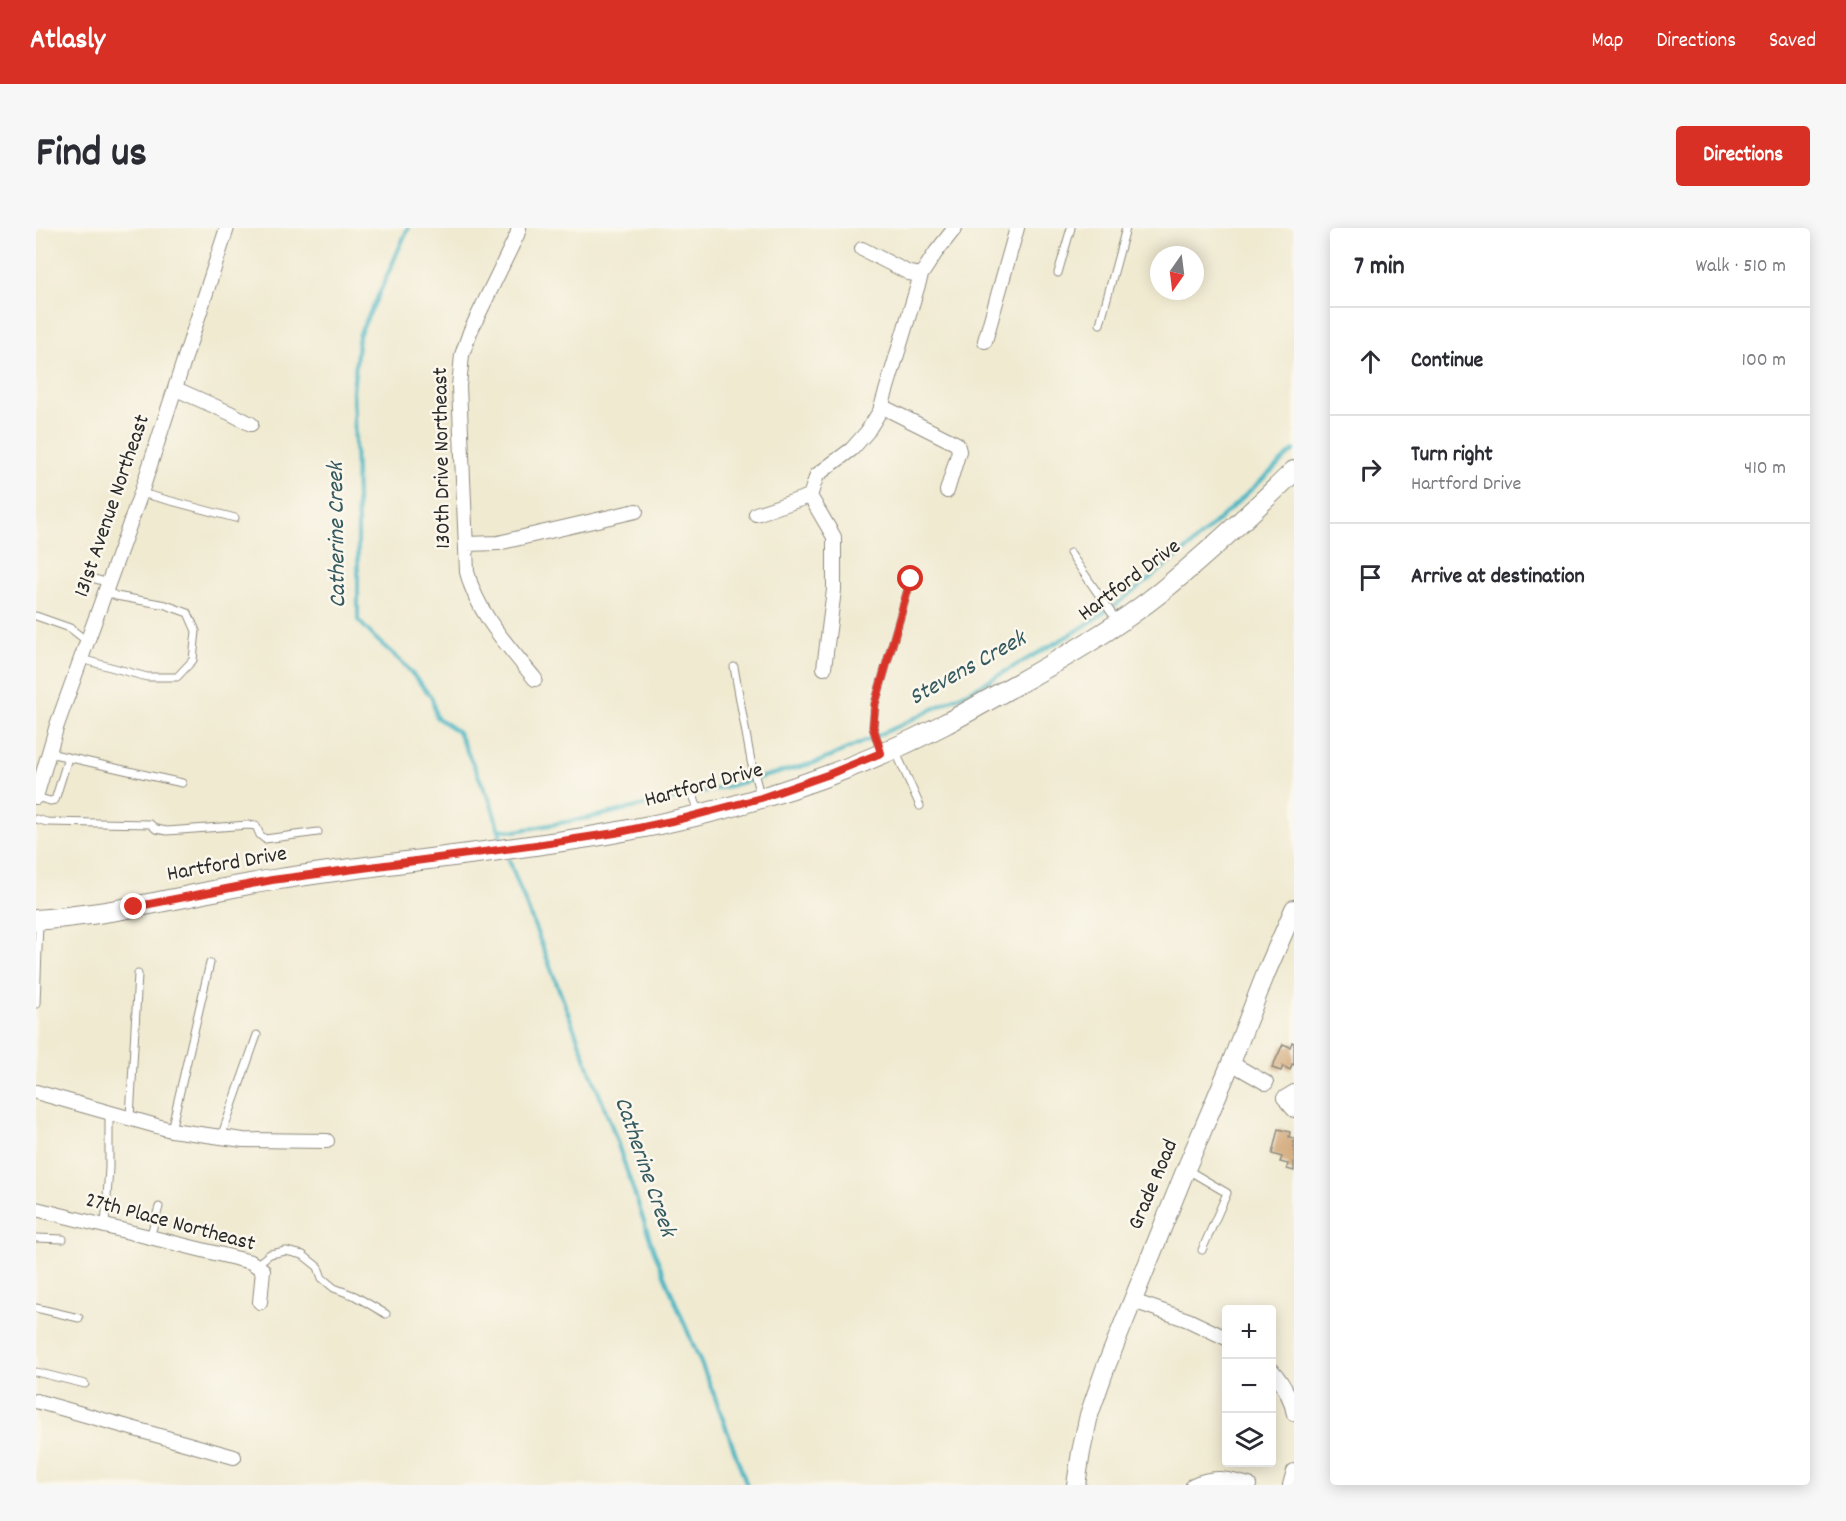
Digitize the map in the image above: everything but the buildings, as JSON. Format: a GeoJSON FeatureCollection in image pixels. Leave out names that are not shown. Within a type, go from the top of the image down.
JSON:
{"type":"FeatureCollection","features":[{"type":"Feature","properties":{"kind":"main road","name":"Hartford Drive"},"geometry":{"type":"LineString","coordinates":[[37,920],[134,907],[272,880],[615,833],[827,775],[954,719],[1065,657],[1112,614],[1169,585],[1252,513],[1294,471]]}},
{"type":"Feature","properties":{"kind":"street","name":"131st Avenue Northeast"},"geometry":{"type":"LineString","coordinates":[[36,797],[57,725],[141,493],[227,228]]}},
{"type":"Feature","properties":{"kind":"street","name":"130th Drive Northeast"},"geometry":{"type":"LineString","coordinates":[[519,228],[470,332],[462,355],[459,386],[467,572],[471,589],[481,609],[535,679]]}},
{"type":"Feature","properties":{"kind":"street"},"geometry":{"type":"LineString","coordinates":[[824,668],[834,590],[834,537],[810,496],[817,475],[852,449],[867,432],[881,406],[921,275],[955,228]]}},
{"type":"Feature","properties":{"kind":"street"},"geometry":{"type":"LineString","coordinates":[[985,341],[1017,228]]}},
{"type":"Feature","properties":{"kind":"street"},"geometry":{"type":"LineString","coordinates":[[862,249],[909,273],[921,275]]}},
{"type":"Feature","properties":{"kind":"street"},"geometry":{"type":"LineString","coordinates":[[176,389],[251,424]]}},
{"type":"Feature","properties":{"kind":"street"},"geometry":{"type":"LineString","coordinates":[[881,406],[957,444],[959,452],[947,491]]}},
{"type":"Feature","properties":{"kind":"street"},"geometry":{"type":"LineString","coordinates":[[756,514],[810,496]]}},
{"type":"Feature","properties":{"kind":"street"},"geometry":{"type":"LineString","coordinates":[[466,544],[498,543],[636,511]]}},
{"type":"Feature","properties":{"kind":"street","name":"Grade Road"},"geometry":{"type":"LineString","coordinates":[[1076,1485],[1089,1414],[1266,973],[1290,928],[1294,909]]}},
{"type":"Feature","properties":{"kind":"street"},"geometry":{"type":"LineString","coordinates":[[1231,1063],[1266,1083]]}},
{"type":"Feature","properties":{"kind":"street"},"geometry":{"type":"LineString","coordinates":[[36,1092],[171,1130],[243,1140],[327,1141]]}},
{"type":"Feature","properties":{"kind":"street","name":"27th Place Northeast"},"geometry":{"type":"LineString","coordinates":[[36,1209],[251,1262],[262,1270],[260,1302]]}},
{"type":"Feature","properties":{"kind":"street"},"geometry":{"type":"LineString","coordinates":[[1133,1301],[1188,1320],[1222,1336]]}},
{"type":"Feature","properties":{"kind":"street"},"geometry":{"type":"LineString","coordinates":[[1276,1375],[1292,1401],[1294,1413]]}},
{"type":"Feature","properties":{"kind":"street"},"geometry":{"type":"LineString","coordinates":[[36,1401],[234,1457]]}},
{"type":"Feature","properties":{"kind":"street"},"geometry":{"type":"LineString","coordinates":[[1290,1485],[1294,1471]]}},
{"type":"Feature","properties":{"kind":"street"},"geometry":{"type":"LineString","coordinates":[[1193,1485],[1206,1479],[1223,1478],[1250,1485]]}},
{"type":"Feature","properties":{"kind":"lane"},"geometry":{"type":"LineString","coordinates":[[1058,273],[1071,228]]}},
{"type":"Feature","properties":{"kind":"lane"},"geometry":{"type":"LineString","coordinates":[[1100,324],[1126,228]]}},
{"type":"Feature","properties":{"kind":"lane"},"geometry":{"type":"LineString","coordinates":[[141,493],[235,518]]}},
{"type":"Feature","properties":{"kind":"lane"},"geometry":{"type":"LineString","coordinates":[[1070,553],[1112,614]]}},
{"type":"Feature","properties":{"kind":"lane"},"geometry":{"type":"LineString","coordinates":[[81,659],[147,676],[177,677],[194,660],[196,631],[188,613],[166,605],[116,596],[108,587],[88,577]]}},
{"type":"Feature","properties":{"kind":"lane"},"geometry":{"type":"LineString","coordinates":[[911,579],[875,704],[873,727],[920,806]]}},
{"type":"Feature","properties":{"kind":"lane"},"geometry":{"type":"LineString","coordinates":[[36,616],[70,628],[87,642]]}},
{"type":"Feature","properties":{"kind":"lane"},"geometry":{"type":"LineString","coordinates":[[734,667],[759,793]]}},
{"type":"Feature","properties":{"kind":"lane"},"geometry":{"type":"LineString","coordinates":[[49,753],[182,783]]}},
{"type":"Feature","properties":{"kind":"lane"},"geometry":{"type":"LineString","coordinates":[[36,797],[55,800],[68,758]]}},
{"type":"Feature","properties":{"kind":"lane"},"geometry":{"type":"LineString","coordinates":[[693,792],[698,809]]}},
{"type":"Feature","properties":{"kind":"lane"},"geometry":{"type":"LineString","coordinates":[[36,819],[46,822],[150,824],[156,829],[167,831],[248,825],[256,826],[260,835],[265,839],[318,832]]}},
{"type":"Feature","properties":{"kind":"lane"},"geometry":{"type":"LineString","coordinates":[[36,1004],[37,920]]}},
{"type":"Feature","properties":{"kind":"lane"},"geometry":{"type":"LineString","coordinates":[[171,1130],[210,963]]}},
{"type":"Feature","properties":{"kind":"lane"},"geometry":{"type":"LineString","coordinates":[[130,1118],[138,974]]}},
{"type":"Feature","properties":{"kind":"lane"},"geometry":{"type":"LineString","coordinates":[[221,1137],[257,1035]]}},
{"type":"Feature","properties":{"kind":"lane"},"geometry":{"type":"LineString","coordinates":[[105,1226],[109,1168],[109,1112]]}},
{"type":"Feature","properties":{"kind":"lane"},"geometry":{"type":"LineString","coordinates":[[1186,1169],[1227,1192],[1202,1250]]}},
{"type":"Feature","properties":{"kind":"lane"},"geometry":{"type":"LineString","coordinates":[[150,1237],[159,1207]]}},
{"type":"Feature","properties":{"kind":"lane"},"geometry":{"type":"LineString","coordinates":[[36,1238],[63,1239]]}},
{"type":"Feature","properties":{"kind":"lane"},"geometry":{"type":"LineString","coordinates":[[255,1265],[270,1254],[286,1251],[303,1255],[312,1260],[322,1278],[334,1288],[355,1296],[386,1314]]}},
{"type":"Feature","properties":{"kind":"lane"},"geometry":{"type":"LineString","coordinates":[[36,1308],[80,1318]]}},
{"type":"Feature","properties":{"kind":"lane"},"geometry":{"type":"LineString","coordinates":[[36,1372],[85,1384]]}},
{"type":"Feature","properties":{"kind":"waterway","name":"Catherine Creek"},"geometry":{"type":"LineString","coordinates":[[408,228],[359,335],[353,390],[358,527],[358,620],[405,665],[432,698],[436,717],[458,732],[491,803],[501,838]]}},
{"type":"Feature","properties":{"kind":"waterway","name":"Stevens Creek"},"geometry":{"type":"LineString","coordinates":[[498,829],[516,831],[593,817],[729,786],[818,762],[901,725],[983,684],[1080,629],[1118,603],[1186,550],[1294,450]]}},
{"type":"Feature","properties":{"kind":"waterway","name":"Catherine Creek"},"geometry":{"type":"LineString","coordinates":[[509,860],[612,1127],[654,1251],[713,1392],[747,1485]]}},
{"type":"Feature","properties":{"kind":"route"},"geometry":{"type":"LineString","coordinates":[[134,907],[272,880],[615,833],[761,798],[881,753],[873,727],[875,704],[911,579]]}}]}
